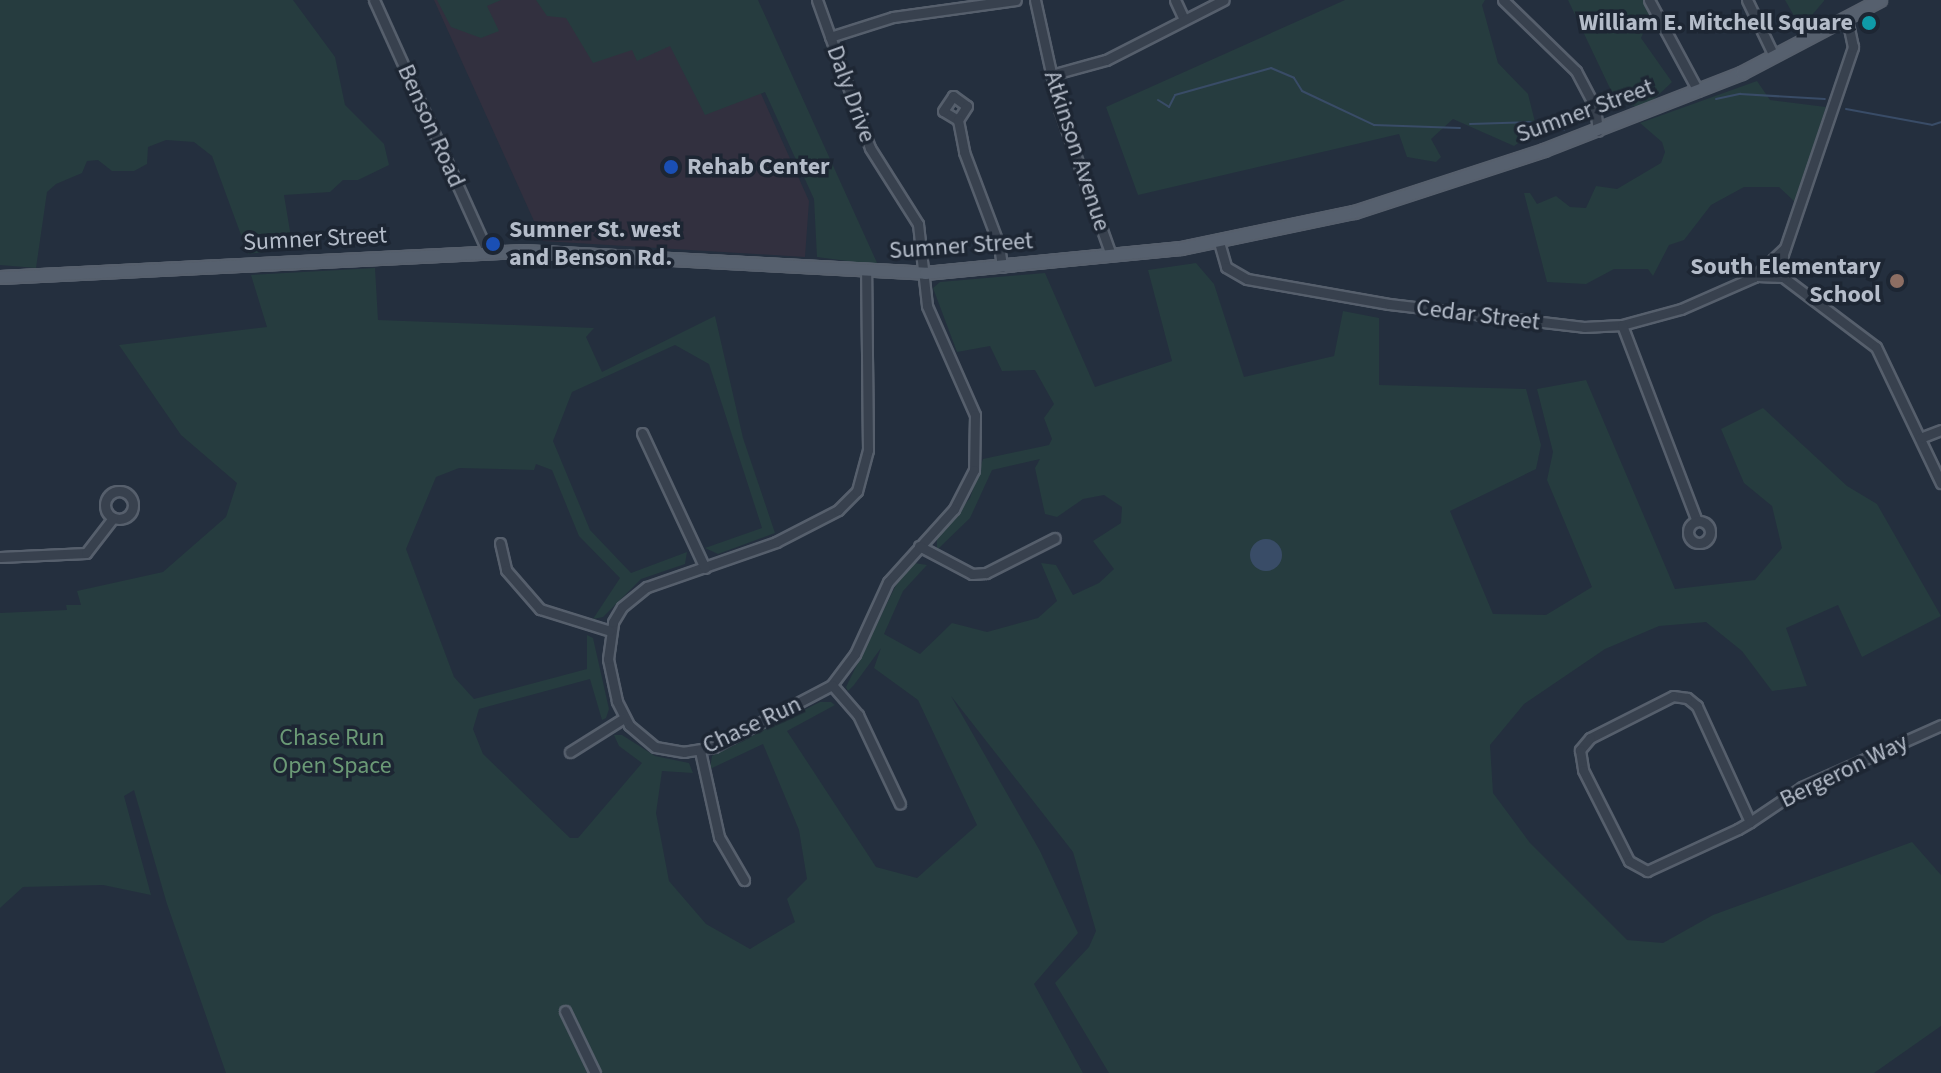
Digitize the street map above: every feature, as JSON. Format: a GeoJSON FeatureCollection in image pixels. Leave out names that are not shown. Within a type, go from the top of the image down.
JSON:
{"type":"FeatureCollection","features":[{"type":"Feature","properties":{"kind":"main road","name":"Sumner Street"},"geometry":{"type":"LineString","coordinates":[[0,277],[488,252],[866,273],[925,273],[1219,242],[1408,196],[1598,131],[1698,91],[1774,56],[1880,0]]}},
{"type":"Feature","properties":{"kind":"street","name":"Benson Road"},"geometry":{"type":"LineString","coordinates":[[374,0],[488,252]]}},
{"type":"Feature","properties":{"kind":"street","name":"Daly Drive"},"geometry":{"type":"LineString","coordinates":[[817,0],[870,148],[915,217],[925,273]]}},
{"type":"Feature","properties":{"kind":"street"},"geometry":{"type":"LineString","coordinates":[[830,37],[893,17],[1016,0]]}},
{"type":"Feature","properties":{"kind":"street","name":"Atkinson Avenue"},"geometry":{"type":"LineString","coordinates":[[1035,0],[1051,75],[1111,255]]}},
{"type":"Feature","properties":{"kind":"street"},"geometry":{"type":"LineString","coordinates":[[1175,0],[1184,19]]}},
{"type":"Feature","properties":{"kind":"street"},"geometry":{"type":"LineString","coordinates":[[1051,75],[1106,60],[1224,0]]}},
{"type":"Feature","properties":{"kind":"street"},"geometry":{"type":"LineString","coordinates":[[1503,0],[1576,71],[1595,107],[1598,131]]}},
{"type":"Feature","properties":{"kind":"street"},"geometry":{"type":"LineString","coordinates":[[1649,0],[1698,91]]}},
{"type":"Feature","properties":{"kind":"street"},"geometry":{"type":"LineString","coordinates":[[1747,0],[1774,56]]}},
{"type":"Feature","properties":{"kind":"street","name":"Cedar Street"},"geometry":{"type":"LineString","coordinates":[[1754,277],[1783,277],[1785,248],[1853,47],[1847,18]]}},
{"type":"Feature","properties":{"kind":"street"},"geometry":{"type":"LineString","coordinates":[[958,120],[970,176],[999,245],[1002,267]]}},
{"type":"Feature","properties":{"kind":"street","name":"Cedar Street"},"geometry":{"type":"LineString","coordinates":[[1219,242],[1226,267],[1247,279],[1438,311],[1584,327],[1622,325],[1681,309],[1754,277],[1785,248]]}},
{"type":"Feature","properties":{"kind":"street"},"geometry":{"type":"LineString","coordinates":[[500,543],[506,570],[540,609],[610,631],[622,607],[637,593],[776,542],[830,514],[860,484],[868,450],[866,273]]}},
{"type":"Feature","properties":{"kind":"street","name":"Chase Run"},"geometry":{"type":"LineString","coordinates":[[610,631],[609,669],[624,718],[655,747],[700,751],[832,685],[855,654],[888,582],[962,498],[974,470],[977,440],[971,402],[927,306],[925,273]]}},
{"type":"Feature","properties":{"kind":"street"},"geometry":{"type":"LineString","coordinates":[[1783,277],[1876,347],[1941,483]]}},
{"type":"Feature","properties":{"kind":"street"},"geometry":{"type":"LineString","coordinates":[[1622,325],[1697,521]]}},
{"type":"Feature","properties":{"kind":"street"},"geometry":{"type":"LineString","coordinates":[[1920,438],[1941,430]]}},
{"type":"Feature","properties":{"kind":"street"},"geometry":{"type":"LineString","coordinates":[[642,433],[705,568]]}},
{"type":"Feature","properties":{"kind":"street"},"geometry":{"type":"LineString","coordinates":[[0,557],[37,559],[86,553],[113,518]]}},
{"type":"Feature","properties":{"kind":"street"},"geometry":{"type":"LineString","coordinates":[[919,546],[972,574],[986,573],[1055,538]]}},
{"type":"Feature","properties":{"kind":"street"},"geometry":{"type":"LineString","coordinates":[[832,685],[858,715],[900,804]]}},
{"type":"Feature","properties":{"kind":"street","name":"Bergeron Way"},"geometry":{"type":"LineString","coordinates":[[1750,822],[1697,706],[1687,698],[1673,696],[1590,738],[1580,750],[1579,760],[1629,861],[1641,870],[1654,869],[1750,822],[1802,787],[1941,725]]}},
{"type":"Feature","properties":{"kind":"street"},"geometry":{"type":"LineString","coordinates":[[570,752],[624,718]]}},
{"type":"Feature","properties":{"kind":"street"},"geometry":{"type":"LineString","coordinates":[[700,751],[715,826],[744,880]]}},
{"type":"Feature","properties":{"kind":"street"},"geometry":{"type":"LineString","coordinates":[[565,1011],[595,1073]]}},
{"type":"Feature","properties":{"kind":"shaded area"},"geometry":{"type":"Polygon","coordinates":[[[434,0],[719,0],[809,201],[805,257],[543,241],[434,0]]]}},
{"type":"Feature","properties":{"kind":"green space"},"geometry":{"type":"Polygon","coordinates":[[[0,0],[293,0],[335,57],[345,105],[384,144],[389,165],[358,180],[343,180],[330,192],[284,195],[293,249],[248,254],[212,156],[194,142],[166,140],[148,147],[147,164],[134,171],[112,171],[98,160],[87,161],[82,173],[56,184],[47,192],[36,268],[0,265],[0,0]]]}},
{"type":"Feature","properties":{"kind":"green space"},"geometry":{"type":"Polygon","coordinates":[[[437,0],[501,0],[487,6],[499,31],[481,38],[451,27],[437,0]]]}},
{"type":"Feature","properties":{"kind":"green space"},"geometry":{"type":"Polygon","coordinates":[[[536,0],[758,0],[878,265],[817,257],[814,199],[765,92],[705,115],[670,46],[637,61],[632,50],[593,63],[566,18],[547,16],[536,0]]]}},
{"type":"Feature","properties":{"kind":"green space"},"geometry":{"type":"Polygon","coordinates":[[[1345,0],[1485,0],[1482,5],[1498,63],[1528,94],[1537,130],[1514,146],[1453,119],[1431,139],[1441,157],[1436,162],[1407,157],[1399,134],[1138,195],[1106,107],[1345,0]]]}},
{"type":"Feature","properties":{"kind":"green space"},"geometry":{"type":"Polygon","coordinates":[[[1568,0],[1658,0],[1641,38],[1672,82],[1650,103],[1637,107],[1616,101],[1568,0]]]}},
{"type":"Feature","properties":{"kind":"green space"},"geometry":{"type":"Polygon","coordinates":[[[1785,0],[1824,0],[1824,1],[1801,28],[1785,0]]]}},
{"type":"Feature","properties":{"kind":"green space"},"geometry":{"type":"Polygon","coordinates":[[[1757,81],[1770,100],[1826,107],[1795,202],[1779,187],[1744,187],[1711,205],[1684,240],[1669,245],[1653,276],[1648,269],[1614,269],[1586,284],[1547,282],[1524,193],[1530,193],[1537,204],[1556,196],[1570,207],[1586,208],[1596,186],[1617,189],[1661,163],[1665,152],[1662,142],[1640,123],[1757,81]]]}},
{"type":"Feature","properties":{"kind":"green space","name":"Chase Run Open Space"},"geometry":{"type":"Polygon","coordinates":[[[1196,263],[1214,284],[1244,377],[1334,356],[1343,311],[1379,318],[1379,385],[1526,389],[1541,445],[1536,469],[1450,511],[1493,614],[1546,615],[1592,587],[1547,480],[1553,452],[1537,389],[1586,380],[1675,589],[1755,580],[1782,548],[1772,506],[1744,483],[1721,429],[1763,408],[1847,486],[1877,504],[1941,616],[1862,657],[1838,605],[1786,628],[1807,686],[1772,691],[1742,651],[1706,622],[1659,626],[1605,649],[1524,704],[1490,745],[1493,793],[1530,843],[1627,940],[1663,943],[1713,915],[1912,842],[1941,875],[1941,1026],[1874,1073],[1109,1073],[1055,983],[1089,947],[1096,931],[1073,852],[951,696],[1040,851],[1078,933],[1034,984],[1083,1073],[226,1073],[167,904],[134,790],[124,796],[151,895],[103,885],[23,887],[0,908],[0,613],[67,610],[66,605],[81,605],[77,591],[163,572],[226,517],[237,483],[181,435],[119,345],[267,327],[251,275],[375,268],[378,320],[594,328],[586,337],[602,372],[715,316],[743,438],[775,533],[718,554],[705,548],[762,528],[709,364],[675,345],[572,392],[553,441],[590,530],[631,573],[687,552],[685,564],[641,579],[603,617],[593,619],[620,578],[579,536],[552,470],[536,464],[534,470],[459,468],[436,477],[406,549],[454,677],[474,699],[587,669],[587,635],[593,638],[609,709],[606,718],[602,720],[590,679],[479,709],[473,729],[483,754],[570,838],[578,838],[642,763],[619,746],[614,735],[622,735],[655,756],[689,763],[693,773],[662,771],[656,813],[669,881],[706,924],[750,949],[795,922],[787,899],[807,879],[799,830],[763,744],[710,769],[712,756],[820,702],[831,702],[835,705],[787,731],[876,867],[917,878],[977,825],[918,700],[874,668],[881,648],[854,685],[848,691],[846,687],[896,585],[914,563],[927,565],[903,591],[884,634],[920,654],[952,623],[987,632],[1038,618],[1057,601],[1041,563],[1056,565],[1073,595],[1099,583],[1114,569],[1093,541],[1121,523],[1122,507],[1104,495],[1083,499],[1057,517],[1045,514],[1035,468],[1040,459],[992,470],[970,518],[937,550],[937,539],[970,498],[983,459],[1049,445],[1052,439],[1044,418],[1054,404],[1035,370],[1002,371],[990,346],[957,352],[933,288],[940,282],[1045,273],[1095,387],[1172,361],[1148,270],[1196,263]]]}},
{"type":"Feature","properties":{"kind":"water"},"geometry":{"type":"Polygon","coordinates":[[[1266,539],[1277,544],[1282,555],[1277,566],[1266,571],[1255,566],[1250,555],[1255,544],[1266,539]]]}},
{"type":"Feature","properties":{"kind":"waterway"},"geometry":{"type":"LineString","coordinates":[[1158,100],[1169,107],[1175,95],[1271,68],[1294,78],[1302,91],[1374,125],[1460,128]]}},
{"type":"Feature","properties":{"kind":"waterway"},"geometry":{"type":"LineString","coordinates":[[1716,99],[1740,94],[1825,99]]}},
{"type":"Feature","properties":{"kind":"waterway"},"geometry":{"type":"LineString","coordinates":[[1846,109],[1932,125],[1941,122]]}},
{"type":"Feature","properties":{"kind":"waterway"},"geometry":{"type":"LineString","coordinates":[[1470,124],[1530,122],[1564,130]]}},
{"type":"Feature","properties":{"kind":"place","name":"William E. Mitchell Square"},"geometry":{"type":"Point","coordinates":[1869,23]}},
{"type":"Feature","properties":{"kind":"place","name":"Rehab Center"},"geometry":{"type":"Point","coordinates":[671,167]}},
{"type":"Feature","properties":{"kind":"place","name":"Sumner St. west and Benson Rd."},"geometry":{"type":"Point","coordinates":[493,244]}},
{"type":"Feature","properties":{"kind":"place","name":"South Elementary School"},"geometry":{"type":"Point","coordinates":[1897,281]}}]}
